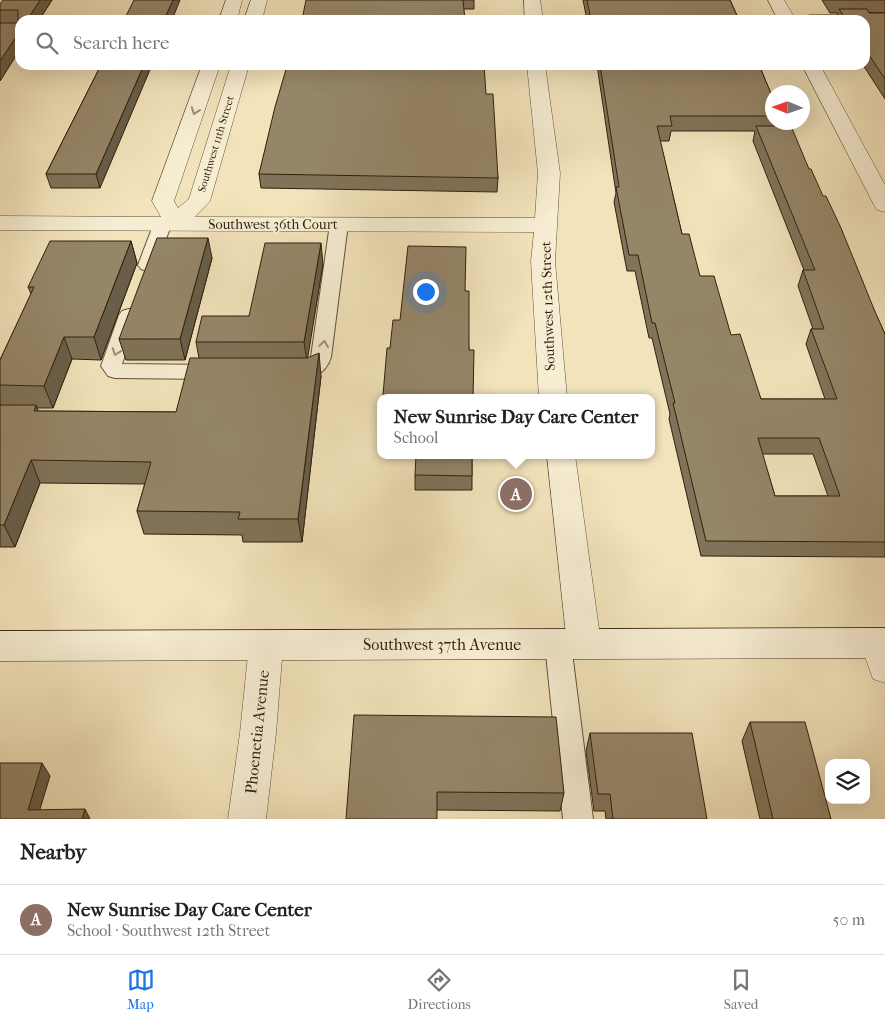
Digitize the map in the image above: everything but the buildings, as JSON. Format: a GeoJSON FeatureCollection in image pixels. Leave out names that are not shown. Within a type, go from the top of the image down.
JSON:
{"type":"FeatureCollection","features":[{"type":"Feature","properties":{"kind":"street"},"geometry":{"type":"LineString","coordinates":[[230,15],[234,0]]}},
{"type":"Feature","properties":{"kind":"street"},"geometry":{"type":"LineString","coordinates":[[254,15],[259,0]]}},
{"type":"Feature","properties":{"kind":"street"},"geometry":{"type":"LineString","coordinates":[[532,0],[534,15]]}},
{"type":"Feature","properties":{"kind":"street"},"geometry":{"type":"LineString","coordinates":[[776,0],[784,15]]}},
{"type":"Feature","properties":{"kind":"street"},"geometry":{"type":"LineString","coordinates":[[870,19],[885,19]]}},
{"type":"Feature","properties":{"kind":"street"},"geometry":{"type":"LineString","coordinates":[[169,223],[162,202],[209,70]]}},
{"type":"Feature","properties":{"kind":"street","name":"Southwest 11th Street"},"geometry":{"type":"LineString","coordinates":[[169,223],[199,201],[238,70]]}},
{"type":"Feature","properties":{"kind":"street","name":"Southwest 12th Street"},"geometry":{"type":"LineString","coordinates":[[537,70],[549,173],[543,261],[553,394]]}},
{"type":"Feature","properties":{"kind":"street"},"geometry":{"type":"LineString","coordinates":[[814,70],[885,205]]}},
{"type":"Feature","properties":{"kind":"street","name":"Southwest 36th Court"},"geometry":{"type":"LineString","coordinates":[[0,223],[546,225]]}},
{"type":"Feature","properties":{"kind":"street"},"geometry":{"type":"LineString","coordinates":[[562,459],[577,575],[571,644]]}},
{"type":"Feature","properties":{"kind":"street","name":"Southwest 37th Avenue"},"geometry":{"type":"LineString","coordinates":[[0,646],[571,644],[882,652]]}},
{"type":"Feature","properties":{"kind":"street","name":"Phoenetia Avenue"},"geometry":{"type":"LineString","coordinates":[[247,819],[258,733],[266,645]]}},
{"type":"Feature","properties":{"kind":"lane"},"geometry":{"type":"LineString","coordinates":[[169,223],[138,290],[111,366],[115,371],[230,372]]}},
{"type":"Feature","properties":{"kind":"lane"},"geometry":{"type":"LineString","coordinates":[[280,372],[310,372],[320,364],[339,224]]}},
{"type":"Feature","properties":{"kind":"lane"},"geometry":{"type":"LineString","coordinates":[[571,644],[578,819]]}},
{"type":"Feature","properties":{"kind":"place","name":"New Sunrise Day Care Center"},"geometry":{"type":"Point","coordinates":[516,494]}}]}
